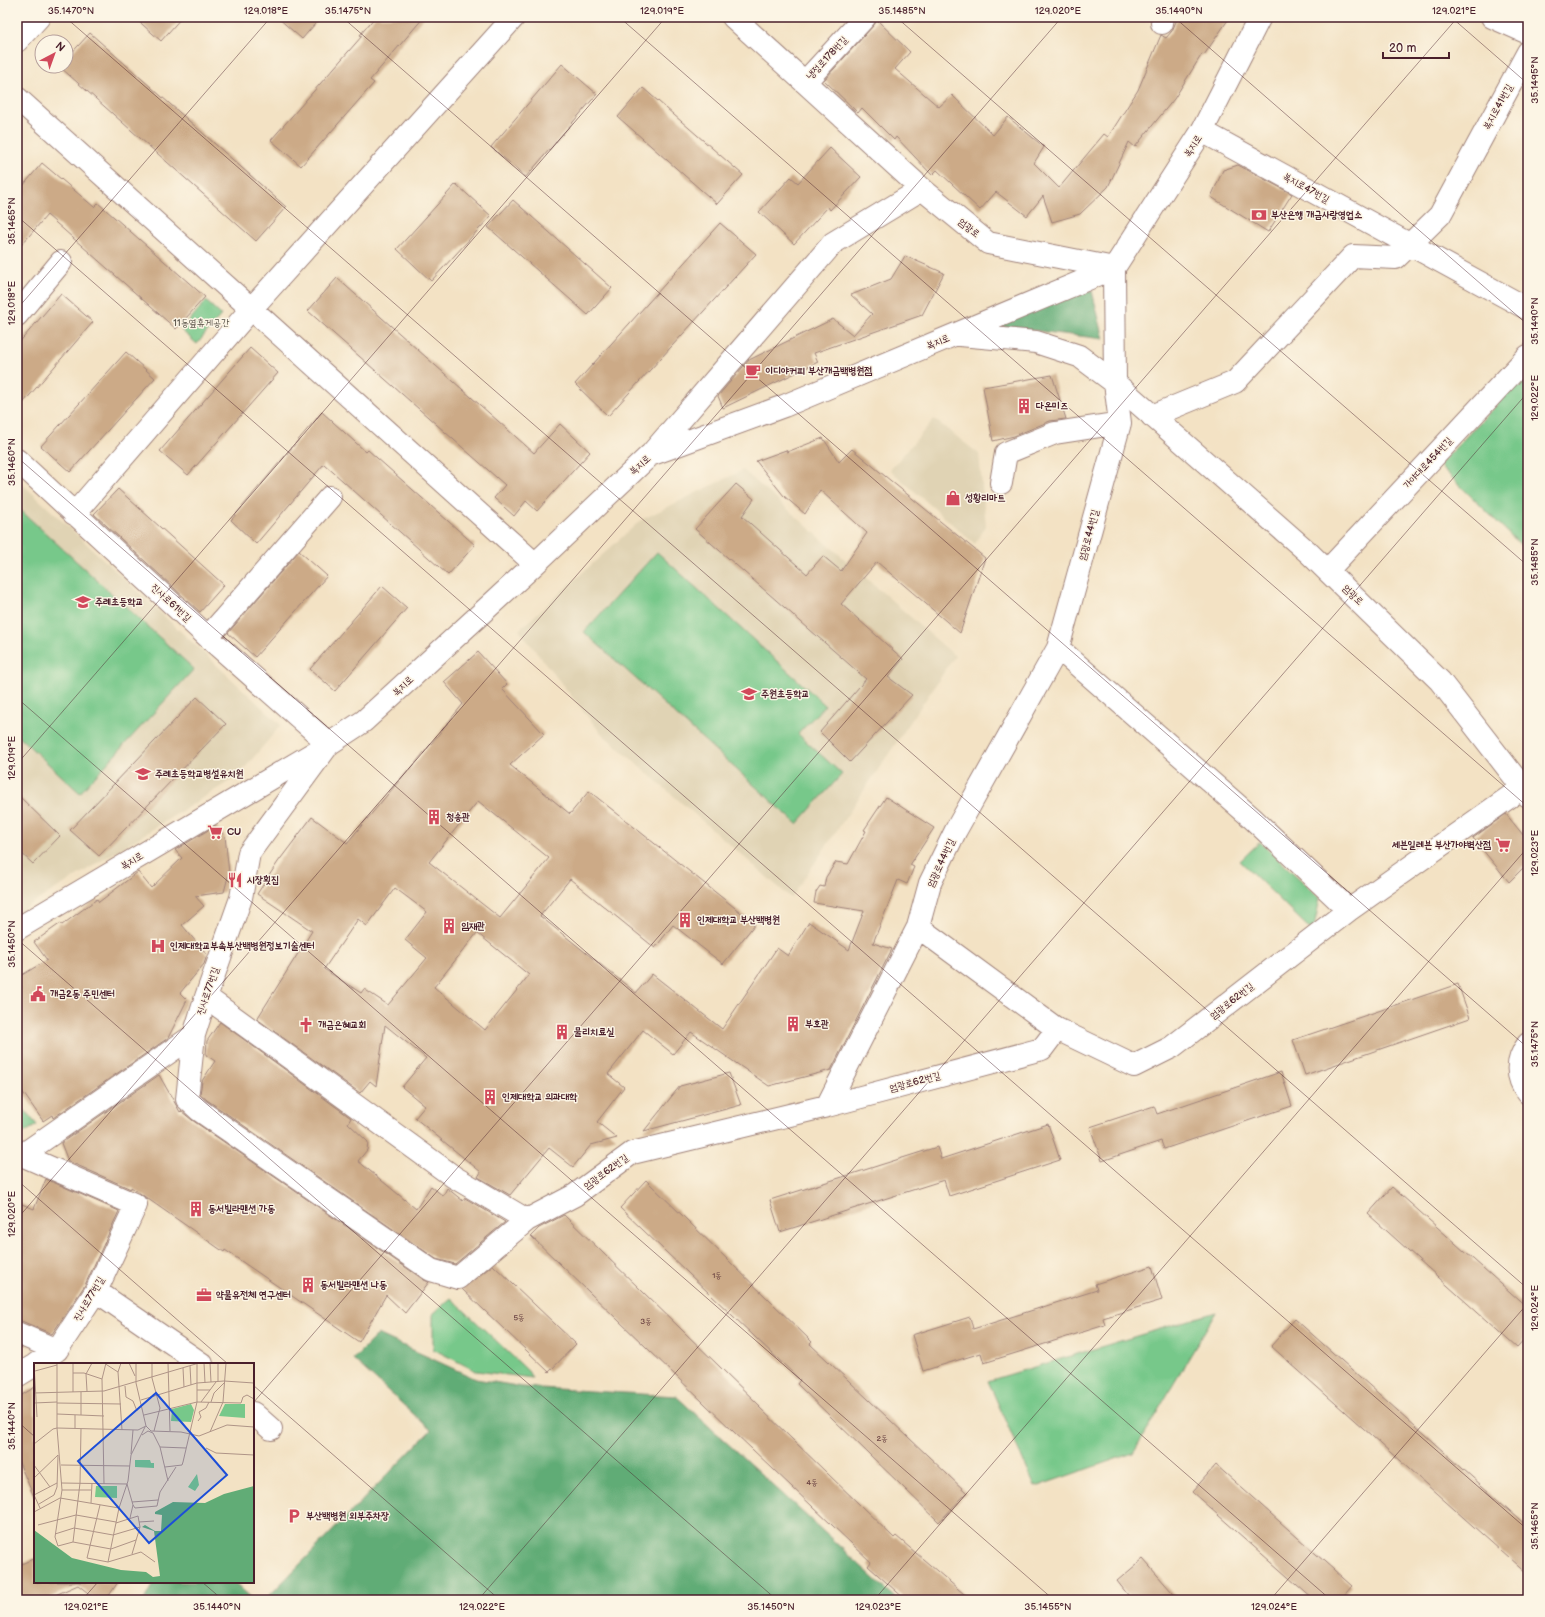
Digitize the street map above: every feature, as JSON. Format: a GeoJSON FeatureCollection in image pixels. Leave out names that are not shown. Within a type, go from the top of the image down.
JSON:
{"type":"FeatureCollection","features":[{"type":"Feature","properties":{"kind":"street"},"geometry":{"type":"LineString","coordinates":[[17,41],[39,17]]}},
{"type":"Feature","properties":{"kind":"street"},"geometry":{"type":"LineString","coordinates":[[74,514],[252,308],[514,17]]}},
{"type":"Feature","properties":{"kind":"street","name":"엄광로"},"geometry":{"type":"LineString","coordinates":[[733,17],[922,189],[988,243],[1114,268]]}},
{"type":"Feature","properties":{"kind":"street","name":"냉정로178번길"},"geometry":{"type":"LineString","coordinates":[[805,82],[865,17]]}},
{"type":"Feature","properties":{"kind":"street","name":"복지로"},"geometry":{"type":"LineString","coordinates":[[17,929],[329,744],[364,721],[535,564],[650,455],[784,406],[1114,268],[1202,132],[1260,17]]}},
{"type":"Feature","properties":{"kind":"street"},"geometry":{"type":"LineString","coordinates":[[1492,17],[1528,34]]}},
{"type":"Feature","properties":{"kind":"street","name":"복지로41번길"},"geometry":{"type":"LineString","coordinates":[[1410,245],[1440,215],[1528,52]]}},
{"type":"Feature","properties":{"kind":"street"},"geometry":{"type":"LineString","coordinates":[[17,98],[535,564]]}},
{"type":"Feature","properties":{"kind":"street","name":"복지로47번길"},"geometry":{"type":"LineString","coordinates":[[1202,132],[1528,309]]}},
{"type":"Feature","properties":{"kind":"street"},"geometry":{"type":"LineString","coordinates":[[650,455],[833,243],[922,189]]}},
{"type":"Feature","properties":{"kind":"street"},"geometry":{"type":"LineString","coordinates":[[1152,416],[1235,382],[1352,256],[1396,258],[1410,245]]}},
{"type":"Feature","properties":{"kind":"street"},"geometry":{"type":"LineString","coordinates":[[17,315],[61,262]]}},
{"type":"Feature","properties":{"kind":"street"},"geometry":{"type":"LineString","coordinates":[[1114,268],[1115,383]]}},
{"type":"Feature","properties":{"kind":"street","name":"엄광로"},"geometry":{"type":"LineString","coordinates":[[957,334],[1036,342],[1079,356],[1115,383],[1328,570],[1440,681],[1526,789]]}},
{"type":"Feature","properties":{"kind":"street","name":"가야대로454번길"},"geometry":{"type":"LineString","coordinates":[[1328,570],[1528,356]]}},
{"type":"Feature","properties":{"kind":"street","name":"엄광로44번길"},"geometry":{"type":"LineString","coordinates":[[827,1106],[918,926],[930,883],[946,850],[1058,648],[1120,423],[1115,383]]}},
{"type":"Feature","properties":{"kind":"street"},"geometry":{"type":"LineString","coordinates":[[1001,482],[1006,453],[1055,433],[1120,423]]}},
{"type":"Feature","properties":{"kind":"street","name":"진사로61번길"},"geometry":{"type":"LineString","coordinates":[[17,460],[208,637],[329,744]]}},
{"type":"Feature","properties":{"kind":"street"},"geometry":{"type":"LineString","coordinates":[[208,637],[330,497]]}},
{"type":"Feature","properties":{"kind":"street"},"geometry":{"type":"LineString","coordinates":[[1058,648],[1252,818],[1349,910]]}},
{"type":"Feature","properties":{"kind":"street","name":"진사로77번길"},"geometry":{"type":"LineString","coordinates":[[19,1154],[194,1035],[241,898],[249,854],[329,744]]}},
{"type":"Feature","properties":{"kind":"street","name":"엄광로62번길"},"geometry":{"type":"LineString","coordinates":[[194,1035],[187,1099],[199,1110],[431,1270],[458,1278],[527,1220],[574,1195],[632,1153],[827,1106],[1042,1049],[1058,1029],[1134,1066],[1172,1047],[1349,910],[1526,789]]}},
{"type":"Feature","properties":{"kind":"street"},"geometry":{"type":"LineString","coordinates":[[918,926],[1058,1029]]}},
{"type":"Feature","properties":{"kind":"street"},"geometry":{"type":"LineString","coordinates":[[206,997],[454,1177],[527,1220]]}},
{"type":"Feature","properties":{"kind":"street"},"geometry":{"type":"LineString","coordinates":[[1528,1044],[1520,1058],[1518,1074],[1521,1084],[1528,1093]]}},
{"type":"Feature","properties":{"kind":"street","name":"진사로77번길"},"geometry":{"type":"LineString","coordinates":[[19,1154],[136,1205],[96,1291],[57,1350]]}},
{"type":"Feature","properties":{"kind":"street"},"geometry":{"type":"LineString","coordinates":[[96,1291],[201,1363]]}},
{"type":"Feature","properties":{"kind":"street"},"geometry":{"type":"LineString","coordinates":[[17,1333],[57,1350]]}},
{"type":"Feature","properties":{"kind":"street"},"geometry":{"type":"LineString","coordinates":[[38,1363],[57,1350]]}},
{"type":"Feature","properties":{"kind":"street"},"geometry":{"type":"LineString","coordinates":[[17,1376],[34,1365]]}},
{"type":"Feature","properties":{"kind":"street"},"geometry":{"type":"LineString","coordinates":[[254,1413],[271,1430]]}},
{"type":"Feature","properties":{"kind":"shaded area","name":"성황리마트"},"geometry":{"type":"Polygon","coordinates":[[[934,419],[979,454],[986,526],[975,544],[890,470],[934,419]]]}},
{"type":"Feature","properties":{"kind":"shaded area","name":"주원초등학교"},"geometry":{"type":"Polygon","coordinates":[[[743,470],[955,656],[791,898],[600,732],[519,630],[641,520],[743,470]]]}},
{"type":"Feature","properties":{"kind":"shaded area","name":"주례초등학교"},"geometry":{"type":"Polygon","coordinates":[[[17,479],[281,725],[238,776],[17,913],[17,479]]]}},
{"type":"Feature","properties":{"kind":"green space"},"geometry":{"type":"Polygon","coordinates":[[[1092,291],[1104,339],[988,325],[1092,291]]]}},
{"type":"Feature","properties":{"kind":"green space","name":"11동옆휴게공간"},"geometry":{"type":"Polygon","coordinates":[[[206,301],[221,315],[197,344],[181,330],[206,301]]]}},
{"type":"Feature","properties":{"kind":"green space"},"geometry":{"type":"Polygon","coordinates":[[[1528,372],[1528,552],[1439,465],[1528,372]]]}},
{"type":"Feature","properties":{"kind":"green space"},"geometry":{"type":"Polygon","coordinates":[[[17,507],[194,669],[80,793],[17,735],[17,507]]]}},
{"type":"Feature","properties":{"kind":"green space"},"geometry":{"type":"Polygon","coordinates":[[[657,552],[825,705],[798,734],[842,774],[797,824],[584,632],[657,552]]]}},
{"type":"Feature","properties":{"kind":"green space"},"geometry":{"type":"Polygon","coordinates":[[[1260,842],[1320,898],[1313,932],[1240,861],[1260,842]]]}},
{"type":"Feature","properties":{"kind":"green space"},"geometry":{"type":"Polygon","coordinates":[[[17,1101],[37,1125],[18,1136],[17,1135],[17,1101]]]}},
{"type":"Feature","properties":{"kind":"green space"},"geometry":{"type":"Polygon","coordinates":[[[451,1298],[528,1371],[532,1378],[476,1371],[433,1349],[433,1314],[451,1298]]]}},
{"type":"Feature","properties":{"kind":"green space"},"geometry":{"type":"Polygon","coordinates":[[[1216,1312],[1133,1453],[1035,1487],[988,1381],[1216,1312]]]}},
{"type":"Feature","properties":{"kind":"green space"},"geometry":{"type":"Polygon","coordinates":[[[378,1334],[476,1379],[523,1387],[676,1396],[898,1600],[265,1600],[431,1430],[353,1359],[378,1334]]]}},
{"type":"Feature","properties":{"kind":"green space"},"geometry":{"type":"Polygon","coordinates":[[[153,1583],[235,1583],[254,1600],[144,1600],[153,1583]]]}},
{"type":"Feature","properties":{"kind":"building"},"geometry":{"type":"Polygon","coordinates":[[[134,17],[182,17],[161,41],[134,17]]]}},
{"type":"Feature","properties":{"kind":"building"},"geometry":{"type":"Polygon","coordinates":[[[277,17],[321,17],[302,39],[277,17]]]}},
{"type":"Feature","properties":{"kind":"building"},"geometry":{"type":"Polygon","coordinates":[[[375,17],[424,17],[370,80],[374,83],[301,166],[271,140],[362,36],[360,35],[375,17]]]}},
{"type":"Feature","properties":{"kind":"building"},"geometry":{"type":"Polygon","coordinates":[[[1178,17],[1230,17],[1204,55],[1202,54],[1174,99],[1135,147],[1129,142],[1108,187],[1080,214],[1052,222],[1043,196],[1027,216],[996,192],[980,210],[937,170],[932,175],[896,137],[894,140],[862,108],[858,113],[824,80],[877,20],[910,52],[895,69],[939,107],[952,95],[993,135],[1008,117],[1044,147],[1034,163],[1059,188],[1104,134],[1108,137],[1138,90],[1161,35],[1166,38],[1172,31],[1178,17]]]}},
{"type":"Feature","properties":{"kind":"building"},"geometry":{"type":"Polygon","coordinates":[[[90,33],[286,207],[256,241],[68,74],[74,74],[74,50],[90,33]]]}},
{"type":"Feature","properties":{"kind":"building"},"geometry":{"type":"Polygon","coordinates":[[[562,64],[597,94],[526,177],[491,147],[562,64]]]}},
{"type":"Feature","properties":{"kind":"building"},"geometry":{"type":"Polygon","coordinates":[[[643,88],[743,175],[717,204],[618,117],[643,88]]]}},
{"type":"Feature","properties":{"kind":"building"},"geometry":{"type":"Polygon","coordinates":[[[830,148],[861,177],[830,210],[828,207],[794,244],[759,212],[791,177],[798,183],[830,148]]]}},
{"type":"Feature","properties":{"kind":"building"},"geometry":{"type":"Polygon","coordinates":[[[42,163],[94,207],[98,203],[205,297],[176,329],[47,215],[17,250],[17,193],[42,163]]]}},
{"type":"Feature","properties":{"kind":"building","name":"부산은행 개금사랑영업소"},"geometry":{"type":"Polygon","coordinates":[[[1238,165],[1292,194],[1268,232],[1211,197],[1223,170],[1238,165]]]}},
{"type":"Feature","properties":{"kind":"building"},"geometry":{"type":"Polygon","coordinates":[[[456,184],[491,216],[431,281],[397,249],[456,184]]]}},
{"type":"Feature","properties":{"kind":"building"},"geometry":{"type":"Polygon","coordinates":[[[513,200],[612,288],[588,315],[488,227],[513,200]]]}},
{"type":"Feature","properties":{"kind":"building"},"geometry":{"type":"Polygon","coordinates":[[[720,223],[756,254],[608,416],[575,384],[720,223]]]}},
{"type":"Feature","properties":{"kind":"building"},"geometry":{"type":"Polygon","coordinates":[[[905,256],[944,273],[922,315],[814,353],[818,362],[723,408],[718,396],[749,360],[833,319],[853,335],[872,314],[851,295],[891,279],[905,256]]]}},
{"type":"Feature","properties":{"kind":"building"},"geometry":{"type":"Polygon","coordinates":[[[337,278],[534,453],[560,424],[590,452],[537,511],[526,501],[514,516],[494,498],[505,485],[308,311],[337,278]]]}},
{"type":"Feature","properties":{"kind":"building"},"geometry":{"type":"Polygon","coordinates":[[[61,294],[93,322],[17,410],[17,345],[61,294]]]}},
{"type":"Feature","properties":{"kind":"building"},"geometry":{"type":"Polygon","coordinates":[[[250,348],[278,373],[188,475],[160,451],[250,348]]]}},
{"type":"Feature","properties":{"kind":"building"},"geometry":{"type":"Polygon","coordinates":[[[126,352],[155,378],[70,472],[41,446],[126,352]]]}},
{"type":"Feature","properties":{"kind":"building","name":"다온미즈"},"geometry":{"type":"Polygon","coordinates":[[[1052,375],[1066,419],[1050,421],[1014,436],[993,441],[983,387],[1052,375]]]}},
{"type":"Feature","properties":{"kind":"building"},"geometry":{"type":"Polygon","coordinates":[[[322,412],[366,452],[368,450],[475,545],[448,575],[324,464],[256,544],[231,520],[322,412]]]}},
{"type":"Feature","properties":{"kind":"building"},"geometry":{"type":"Polygon","coordinates":[[[823,438],[839,462],[852,449],[985,558],[960,633],[877,562],[841,604],[903,659],[888,677],[912,695],[850,762],[820,732],[866,679],[695,529],[736,484],[754,499],[742,516],[807,574],[823,556],[841,571],[867,533],[820,490],[805,514],[784,496],[756,461],[786,450],[787,452],[823,438]]]}},
{"type":"Feature","properties":{"kind":"building"},"geometry":{"type":"Polygon","coordinates":[[[118,489],[224,585],[200,612],[94,514],[118,489]]]}},
{"type":"Feature","properties":{"kind":"building"},"geometry":{"type":"Polygon","coordinates":[[[299,551],[327,576],[255,657],[228,633],[299,551]]]}},
{"type":"Feature","properties":{"kind":"building"},"geometry":{"type":"Polygon","coordinates":[[[382,586],[407,608],[335,691],[310,669],[382,586]]]}},
{"type":"Feature","properties":{"kind":"building"},"geometry":{"type":"Polygon","coordinates":[[[478,652],[507,684],[502,689],[544,734],[510,765],[570,814],[589,791],[755,924],[723,964],[673,925],[655,948],[570,879],[540,916],[636,993],[652,974],[722,1029],[777,948],[788,956],[809,922],[849,950],[864,911],[814,903],[816,892],[820,886],[824,887],[826,877],[836,862],[848,864],[866,831],[864,830],[886,797],[934,828],[910,865],[914,867],[907,884],[898,880],[873,943],[892,949],[831,1070],[769,1086],[691,1032],[673,1054],[643,1030],[608,1074],[624,1087],[597,1122],[617,1138],[591,1145],[573,1167],[549,1148],[510,1195],[478,1177],[481,1172],[415,1118],[425,1106],[402,1087],[426,1058],[385,1025],[376,1086],[370,1081],[360,1093],[257,1019],[312,931],[257,894],[278,862],[312,817],[347,843],[408,770],[409,771],[463,704],[444,682],[478,652]],[[478,801],[429,862],[500,918],[549,858],[478,801]],[[395,888],[367,926],[358,919],[324,969],[361,993],[364,989],[388,1005],[427,958],[405,940],[427,912],[395,888]],[[477,933],[434,987],[485,1030],[529,975],[477,933]]]}},
{"type":"Feature","properties":{"kind":"building"},"geometry":{"type":"Polygon","coordinates":[[[197,697],[226,724],[99,856],[70,830],[197,697]]]}},
{"type":"Feature","properties":{"kind":"building"},"geometry":{"type":"Polygon","coordinates":[[[17,794],[60,836],[33,864],[17,849],[17,794]]]}},
{"type":"Feature","properties":{"kind":"building","name":"세븐일레븐 부산가야벽산점"},"geometry":{"type":"Polygon","coordinates":[[[1506,814],[1528,841],[1528,863],[1509,882],[1473,838],[1506,814]]]}},
{"type":"Feature","properties":{"kind":"building"},"geometry":{"type":"Polygon","coordinates":[[[215,826],[225,836],[229,873],[224,892],[195,896],[204,906],[182,925],[207,955],[204,964],[180,993],[187,1000],[168,1038],[53,1118],[52,1115],[43,1121],[17,1084],[17,978],[47,960],[34,942],[61,923],[62,925],[97,899],[99,902],[138,872],[151,888],[182,858],[175,850],[215,826]]]}},
{"type":"Feature","properties":{"kind":"building"},"geometry":{"type":"Polygon","coordinates":[[[1458,984],[1470,1018],[1305,1075],[1293,1040],[1458,984]]]}},
{"type":"Feature","properties":{"kind":"building"},"geometry":{"type":"Polygon","coordinates":[[[220,1022],[351,1118],[348,1123],[368,1142],[367,1150],[358,1161],[416,1209],[431,1186],[443,1196],[447,1188],[463,1201],[465,1198],[505,1222],[455,1264],[436,1259],[207,1100],[200,1094],[202,1081],[215,1061],[206,1055],[207,1041],[220,1022]]]}},
{"type":"Feature","properties":{"kind":"building"},"geometry":{"type":"Polygon","coordinates":[[[1281,1072],[1292,1106],[1164,1149],[1161,1141],[1102,1161],[1090,1127],[1154,1106],[1157,1114],[1281,1072]]]}},
{"type":"Feature","properties":{"kind":"building"},"geometry":{"type":"Polygon","coordinates":[[[729,1073],[741,1105],[644,1131],[680,1086],[729,1073]]]}},
{"type":"Feature","properties":{"kind":"building"},"geometry":{"type":"Polygon","coordinates":[[[159,1075],[180,1112],[181,1111],[429,1282],[405,1313],[386,1295],[359,1342],[225,1250],[224,1252],[131,1187],[131,1189],[68,1161],[61,1143],[159,1075]]]}},
{"type":"Feature","properties":{"kind":"building"},"geometry":{"type":"Polygon","coordinates":[[[1048,1124],[1060,1160],[949,1196],[944,1180],[780,1232],[770,1200],[937,1147],[941,1159],[1048,1124]]]}},
{"type":"Feature","properties":{"kind":"building"},"geometry":{"type":"Polygon","coordinates":[[[46,1179],[119,1211],[85,1285],[52,1334],[17,1319],[17,1202],[34,1209],[46,1179]]]}},
{"type":"Feature","properties":{"kind":"building"},"geometry":{"type":"Polygon","coordinates":[[[646,1180],[812,1342],[810,1344],[967,1493],[939,1522],[797,1384],[800,1380],[620,1208],[646,1180]]]}},
{"type":"Feature","properties":{"kind":"building"},"geometry":{"type":"Polygon","coordinates":[[[1392,1187],[1528,1308],[1528,1336],[1517,1348],[1368,1214],[1392,1187]]]}},
{"type":"Feature","properties":{"kind":"building"},"geometry":{"type":"Polygon","coordinates":[[[564,1215],[894,1538],[896,1536],[971,1600],[906,1600],[868,1566],[871,1562],[531,1236],[539,1228],[564,1215]]]}},
{"type":"Feature","properties":{"kind":"building"},"geometry":{"type":"Polygon","coordinates":[[[493,1265],[576,1344],[549,1372],[462,1289],[493,1265]]]}},
{"type":"Feature","properties":{"kind":"building"},"geometry":{"type":"Polygon","coordinates":[[[1152,1266],[1162,1300],[1103,1318],[1105,1325],[984,1363],[981,1353],[923,1371],[912,1335],[970,1317],[973,1329],[1097,1290],[1095,1284],[1152,1266]]]}},
{"type":"Feature","properties":{"kind":"building"},"geometry":{"type":"Polygon","coordinates":[[[1295,1319],[1528,1527],[1528,1575],[1271,1346],[1295,1319]]]}},
{"type":"Feature","properties":{"kind":"building"},"geometry":{"type":"Polygon","coordinates":[[[34,1388],[34,1497],[17,1458],[17,1398],[34,1388]]]}},
{"type":"Feature","properties":{"kind":"building"},"geometry":{"type":"Polygon","coordinates":[[[1216,1465],[1352,1586],[1340,1600],[1314,1600],[1192,1492],[1216,1465]]]}},
{"type":"Feature","properties":{"kind":"building"},"geometry":{"type":"Polygon","coordinates":[[[34,1558],[34,1583],[117,1583],[106,1600],[97,1600],[78,1585],[44,1600],[17,1600],[17,1566],[34,1558]]]}},
{"type":"Feature","properties":{"kind":"building"},"geometry":{"type":"Polygon","coordinates":[[[1143,1559],[1179,1600],[1132,1600],[1117,1581],[1143,1559]]]}},
{"type":"Feature","properties":{"kind":"place","name":"부산은행 개금사랑영업소"},"geometry":{"type":"Point","coordinates":[1259,215]}},
{"type":"Feature","properties":{"kind":"place","name":"이디야커피 부산개금백병원점"},"geometry":{"type":"Point","coordinates":[753,371]}},
{"type":"Feature","properties":{"kind":"place","name":"다온미즈"},"geometry":{"type":"Point","coordinates":[1024,406]}},
{"type":"Feature","properties":{"kind":"place","name":"성황리마트"},"geometry":{"type":"Point","coordinates":[953,498]}},
{"type":"Feature","properties":{"kind":"place","name":"주례초등학교"},"geometry":{"type":"Point","coordinates":[83,602]}},
{"type":"Feature","properties":{"kind":"place","name":"주원초등학교"},"geometry":{"type":"Point","coordinates":[749,694]}},
{"type":"Feature","properties":{"kind":"place","name":"주례초등학교병설유치원"},"geometry":{"type":"Point","coordinates":[143,774]}},
{"type":"Feature","properties":{"kind":"place","name":"청송관"},"geometry":{"type":"Point","coordinates":[434,817]}},
{"type":"Feature","properties":{"kind":"place","name":"CU"},"geometry":{"type":"Point","coordinates":[215,832]}},
{"type":"Feature","properties":{"kind":"place","name":"세븐일레븐 부산가야벽산점"},"geometry":{"type":"Point","coordinates":[1503,845]}},
{"type":"Feature","properties":{"kind":"place","name":"시장횟집"},"geometry":{"type":"Point","coordinates":[235,880]}},
{"type":"Feature","properties":{"kind":"place","name":"인제대학교 부산백병원"},"geometry":{"type":"Point","coordinates":[685,920]}},
{"type":"Feature","properties":{"kind":"place","name":"임재관"},"geometry":{"type":"Point","coordinates":[449,926]}},
{"type":"Feature","properties":{"kind":"place","name":"인제대학교부속부산백병원정보기술센터"},"geometry":{"type":"Point","coordinates":[158,946]}},
{"type":"Feature","properties":{"kind":"place","name":"개금2동 주민센터"},"geometry":{"type":"Point","coordinates":[38,994]}},
{"type":"Feature","properties":{"kind":"place","name":"부호관"},"geometry":{"type":"Point","coordinates":[793,1024]}},
{"type":"Feature","properties":{"kind":"place","name":"개금은혜교회"},"geometry":{"type":"Point","coordinates":[306,1025]}},
{"type":"Feature","properties":{"kind":"place","name":"물리치료실"},"geometry":{"type":"Point","coordinates":[562,1032]}},
{"type":"Feature","properties":{"kind":"place","name":"인제대학교 의과대학"},"geometry":{"type":"Point","coordinates":[490,1097]}},
{"type":"Feature","properties":{"kind":"place","name":"동서빌라맨션 가동"},"geometry":{"type":"Point","coordinates":[196,1209]}},
{"type":"Feature","properties":{"kind":"place","name":"동서빌라맨션 나동"},"geometry":{"type":"Point","coordinates":[308,1285]}},
{"type":"Feature","properties":{"kind":"place","name":"약물유전체 연구센터"},"geometry":{"type":"Point","coordinates":[204,1295]}},
{"type":"Feature","properties":{"kind":"place","name":"부산백병원 외부주차장"},"geometry":{"type":"Point","coordinates":[294,1516]}}]}
